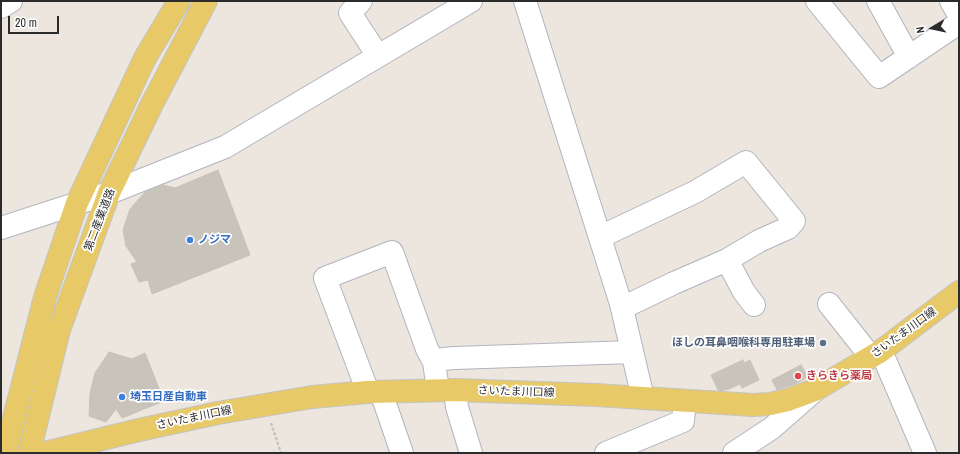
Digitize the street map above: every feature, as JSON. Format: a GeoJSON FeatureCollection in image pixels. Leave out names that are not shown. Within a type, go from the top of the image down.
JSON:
{"type":"FeatureCollection","features":[{"type":"Feature","properties":{"kind":"main road"},"geometry":{"type":"LineString","coordinates":[[5,453],[44,297],[77,203],[145,58],[179,1]]}},
{"type":"Feature","properties":{"kind":"main road","name":"第二産業道路"},"geometry":{"type":"LineString","coordinates":[[29,453],[59,330],[109,193],[152,104],[206,1]]}},
{"type":"Feature","properties":{"kind":"main road","name":"さいたま川口線"},"geometry":{"type":"LineString","coordinates":[[45,453],[139,430],[266,404],[312,397],[375,392],[447,390],[596,395],[753,405],[770,404],[788,400],[815,390],[876,354],[959,292]]}},
{"type":"Feature","properties":{"kind":"street"},"geometry":{"type":"LineString","coordinates":[[1,7],[11,1]]}},
{"type":"Feature","properties":{"kind":"street"},"geometry":{"type":"LineString","coordinates":[[361,1],[350,13],[378,56]]}},
{"type":"Feature","properties":{"kind":"street"},"geometry":{"type":"LineString","coordinates":[[1,228],[109,193],[225,147],[471,1]]}},
{"type":"Feature","properties":{"kind":"street"},"geometry":{"type":"LineString","coordinates":[[525,1],[622,308],[643,398]]}},
{"type":"Feature","properties":{"kind":"street"},"geometry":{"type":"LineString","coordinates":[[817,1],[879,77],[959,23]]}},
{"type":"Feature","properties":{"kind":"street"},"geometry":{"type":"LineString","coordinates":[[878,1],[909,57]]}},
{"type":"Feature","properties":{"kind":"street"},"geometry":{"type":"LineString","coordinates":[[951,1],[959,15]]}},
{"type":"Feature","properties":{"kind":"street"},"geometry":{"type":"LineString","coordinates":[[600,237],[695,192],[746,162],[794,221],[788,228],[759,241],[727,260],[622,308]]}},
{"type":"Feature","properties":{"kind":"street"},"geometry":{"type":"LineString","coordinates":[[402,453],[325,278],[392,252],[427,349],[457,407],[471,453]]}},
{"type":"Feature","properties":{"kind":"street"},"geometry":{"type":"LineString","coordinates":[[727,260],[744,292],[754,306]]}},
{"type":"Feature","properties":{"kind":"street"},"geometry":{"type":"LineString","coordinates":[[829,304],[876,354],[925,453]]}},
{"type":"Feature","properties":{"kind":"street"},"geometry":{"type":"LineString","coordinates":[[434,362],[443,359],[455,358],[632,352]]}},
{"type":"Feature","properties":{"kind":"street"},"geometry":{"type":"LineString","coordinates":[[734,453],[772,428],[815,390]]}},
{"type":"Feature","properties":{"kind":"street"},"geometry":{"type":"LineString","coordinates":[[606,453],[683,421],[685,401]]}},
{"type":"Feature","properties":{"kind":"path"},"geometry":{"type":"LineString","coordinates":[[266,404],[281,453]]}},
{"type":"Feature","properties":{"kind":"building"},"geometry":{"type":"Polygon","coordinates":[[[218,170],[250,255],[152,294],[148,280],[139,282],[131,264],[137,262],[126,246],[123,230],[130,209],[145,192],[163,185],[175,188],[218,170]]]}},
{"type":"Feature","properties":{"kind":"building"},"geometry":{"type":"Polygon","coordinates":[[[109,352],[132,359],[145,353],[164,401],[122,418],[116,409],[106,422],[89,416],[90,393],[95,373],[109,352]]]}},
{"type":"Feature","properties":{"kind":"building"},"geometry":{"type":"Polygon","coordinates":[[[743,360],[744,363],[750,360],[759,380],[742,388],[740,384],[727,390],[718,390],[711,375],[743,360]]]}},
{"type":"Feature","properties":{"kind":"building"},"geometry":{"type":"Polygon","coordinates":[[[801,365],[808,377],[795,384],[777,390],[772,380],[801,365]]]}},
{"type":"Feature","properties":{"kind":"place","name":"ノジマ"},"geometry":{"type":"Point","coordinates":[190,240]}},
{"type":"Feature","properties":{"kind":"place","name":"ほしの耳鼻咽喉科専用駐車場"},"geometry":{"type":"Point","coordinates":[823,343]}},
{"type":"Feature","properties":{"kind":"place","name":"きらきら薬局"},"geometry":{"type":"Point","coordinates":[798,376]}},
{"type":"Feature","properties":{"kind":"place","name":"埼玉日産自動車"},"geometry":{"type":"Point","coordinates":[122,397]}}]}
